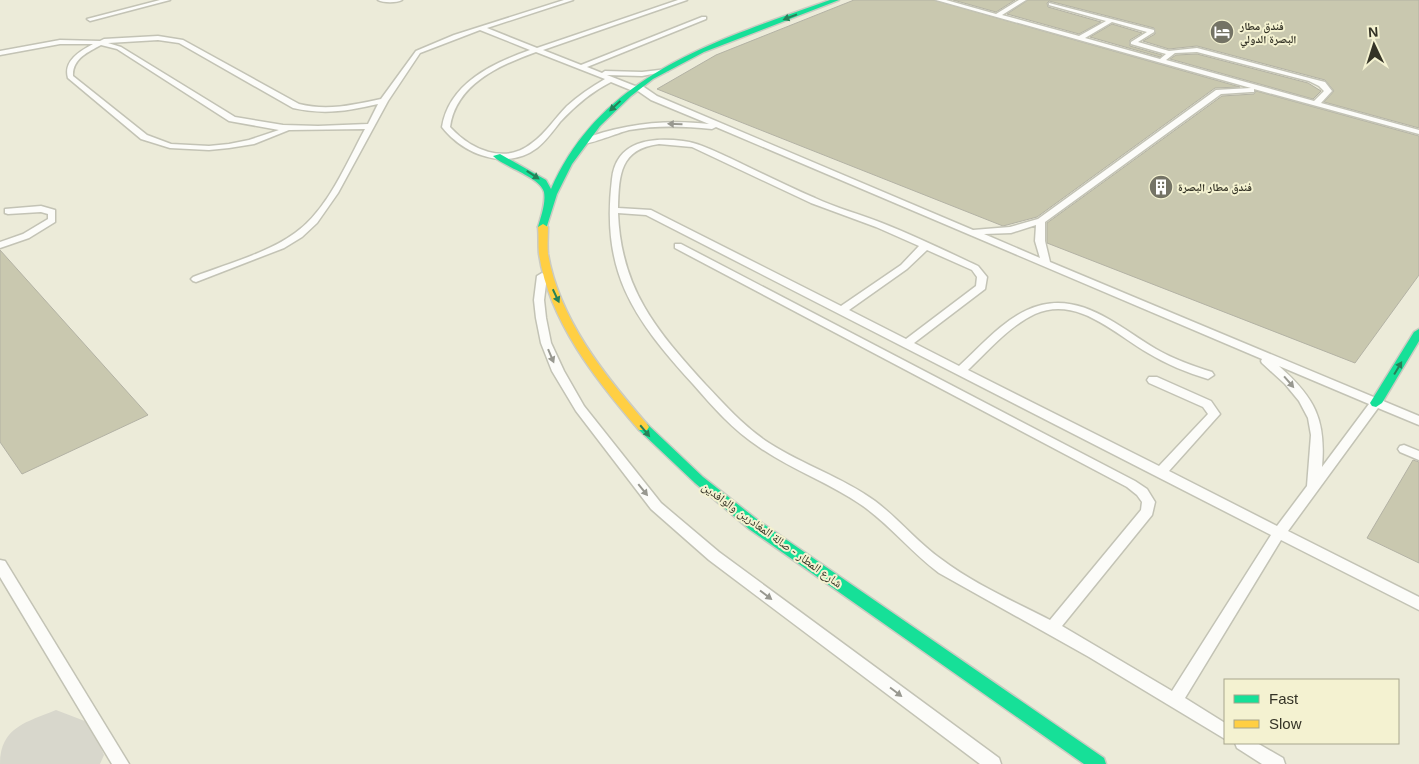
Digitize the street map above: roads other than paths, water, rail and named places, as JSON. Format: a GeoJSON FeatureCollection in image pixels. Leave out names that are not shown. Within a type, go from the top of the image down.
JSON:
{"type":"FeatureCollection","features":[{"type":"Feature","properties":{"kind":"highway","name":"شارع المطار - صالة المغادرين والوافدين"},"geometry":{"type":"LineString","coordinates":[[836,0],[728,42],[666,70],[637,88],[606,114],[583,142],[552,191],[543,225],[543,257],[550,283],[585,353],[612,392],[651,438],[701,484],[754,525],[1098,764]]}},
{"type":"Feature","properties":{"kind":"highway"},"geometry":{"type":"LineString","coordinates":[[497,156],[543,182],[548,192],[547,210]]}},
{"type":"Feature","properties":{"kind":"highway"},"geometry":{"type":"LineString","coordinates":[[1376,403],[1419,332]]}},
{"type":"Feature","properties":{"kind":"lane"},"geometry":{"type":"LineString","coordinates":[[90,19],[167,0]]}},
{"type":"Feature","properties":{"kind":"lane"},"geometry":{"type":"LineString","coordinates":[[381,0],[399,0]]}},
{"type":"Feature","properties":{"kind":"lane"},"geometry":{"type":"LineString","coordinates":[[196,279],[281,246],[299,234],[326,206],[384,101],[418,52],[436,42],[570,0]]}},
{"type":"Feature","properties":{"kind":"lane"},"geometry":{"type":"LineString","coordinates":[[611,79],[586,92],[532,148],[524,153],[497,156],[471,148],[452,134],[446,126],[450,107],[460,93],[477,79],[499,66],[537,50],[684,0]]}},
{"type":"Feature","properties":{"kind":"lane"},"geometry":{"type":"LineString","coordinates":[[938,0],[1419,132]]}},
{"type":"Feature","properties":{"kind":"lane"},"geometry":{"type":"LineString","coordinates":[[996,16],[1023,0]]}},
{"type":"Feature","properties":{"kind":"lane"},"geometry":{"type":"LineString","coordinates":[[1051,4],[1152,31],[1133,44],[1171,53]]}},
{"type":"Feature","properties":{"kind":"lane"},"geometry":{"type":"LineString","coordinates":[[582,67],[704,18]]}},
{"type":"Feature","properties":{"kind":"lane"},"geometry":{"type":"LineString","coordinates":[[1079,39],[1111,20]]}},
{"type":"Feature","properties":{"kind":"lane"},"geometry":{"type":"LineString","coordinates":[[480,28],[637,88],[654,98],[740,135],[1419,421]]}},
{"type":"Feature","properties":{"kind":"lane"},"geometry":{"type":"LineString","coordinates":[[0,54],[56,43],[158,38],[181,41],[296,106],[308,109],[343,110],[384,101]]}},
{"type":"Feature","properties":{"kind":"lane"},"geometry":{"type":"LineString","coordinates":[[88,42],[119,48],[232,119],[247,124],[289,128],[370,126]]}},
{"type":"Feature","properties":{"kind":"lane"},"geometry":{"type":"LineString","coordinates":[[101,43],[75,60],[69,71],[70,77],[144,137],[170,146],[208,148],[251,142],[289,128]]}},
{"type":"Feature","properties":{"kind":"lane"},"geometry":{"type":"LineString","coordinates":[[1160,61],[1171,53],[1183,49],[1197,50],[1317,82],[1328,91],[1316,104]]}},
{"type":"Feature","properties":{"kind":"lane"},"geometry":{"type":"LineString","coordinates":[[593,71],[630,74],[666,70]]}},
{"type":"Feature","properties":{"kind":"lane"},"geometry":{"type":"LineString","coordinates":[[1202,72],[1215,81],[1218,92]]}},
{"type":"Feature","properties":{"kind":"lane"},"geometry":{"type":"LineString","coordinates":[[969,232],[1010,230],[1042,221],[1218,92],[1248,90],[1275,92]]}},
{"type":"Feature","properties":{"kind":"lane"},"geometry":{"type":"LineString","coordinates":[[583,142],[623,129],[660,124],[706,127],[740,135]]}},
{"type":"Feature","properties":{"kind":"lane"},"geometry":{"type":"LineString","coordinates":[[906,344],[981,287],[982,277],[975,268],[926,245],[814,201],[707,151],[677,142],[657,142],[630,149],[622,156],[617,173],[612,229],[622,276],[632,298],[677,360],[727,416],[764,446],[848,490],[872,506],[943,568],[1052,628],[1175,700],[1224,731]]}},
{"type":"Feature","properties":{"kind":"lane"},"geometry":{"type":"LineString","coordinates":[[0,245],[26,236],[52,220],[52,212],[41,209],[8,211]]}},
{"type":"Feature","properties":{"kind":"lane"},"geometry":{"type":"LineString","coordinates":[[613,210],[648,212],[1419,604]]}},
{"type":"Feature","properties":{"kind":"lane"},"geometry":{"type":"LineString","coordinates":[[1042,221],[1040,241],[1046,264]]}},
{"type":"Feature","properties":{"kind":"lane"},"geometry":{"type":"LineString","coordinates":[[842,311],[904,267],[926,245]]}},
{"type":"Feature","properties":{"kind":"lane"},"geometry":{"type":"LineString","coordinates":[[678,246],[1132,484],[1142,492],[1149,502],[1147,512],[1052,628]]}},
{"type":"Feature","properties":{"kind":"lane"},"geometry":{"type":"LineString","coordinates":[[543,257],[539,300],[541,318],[546,343],[558,371],[580,408],[656,506],[714,556],[993,764]]}},
{"type":"Feature","properties":{"kind":"lane"},"geometry":{"type":"LineString","coordinates":[[960,371],[1029,313],[1050,305],[1065,306],[1101,318],[1151,350],[1208,376]]}},
{"type":"Feature","properties":{"kind":"lane"},"geometry":{"type":"LineString","coordinates":[[1252,350],[1282,373],[1304,398],[1316,425],[1313,490]]}},
{"type":"Feature","properties":{"kind":"lane"},"geometry":{"type":"LineString","coordinates":[[1153,380],[1207,404],[1214,414],[1160,473]]}},
{"type":"Feature","properties":{"kind":"lane"},"geometry":{"type":"LineString","coordinates":[[1175,700],[1279,533],[1313,490],[1376,403]]}},
{"type":"Feature","properties":{"kind":"lane"},"geometry":{"type":"LineString","coordinates":[[1404,449],[1419,456]]}},
{"type":"Feature","properties":{"kind":"lane"},"geometry":{"type":"LineString","coordinates":[[0,565],[121,764]]}},
{"type":"Feature","properties":{"kind":"lane"},"geometry":{"type":"LineString","coordinates":[[1245,744],[1277,764]]}},
{"type":"Feature","properties":{"kind":"place","name":"فندق مطار البصرة الدولي"},"geometry":{"type":"Point","coordinates":[1222,32]}},
{"type":"Feature","properties":{"kind":"place","name":"فندق مطار البصرة"},"geometry":{"type":"Point","coordinates":[1161,187]}}]}
